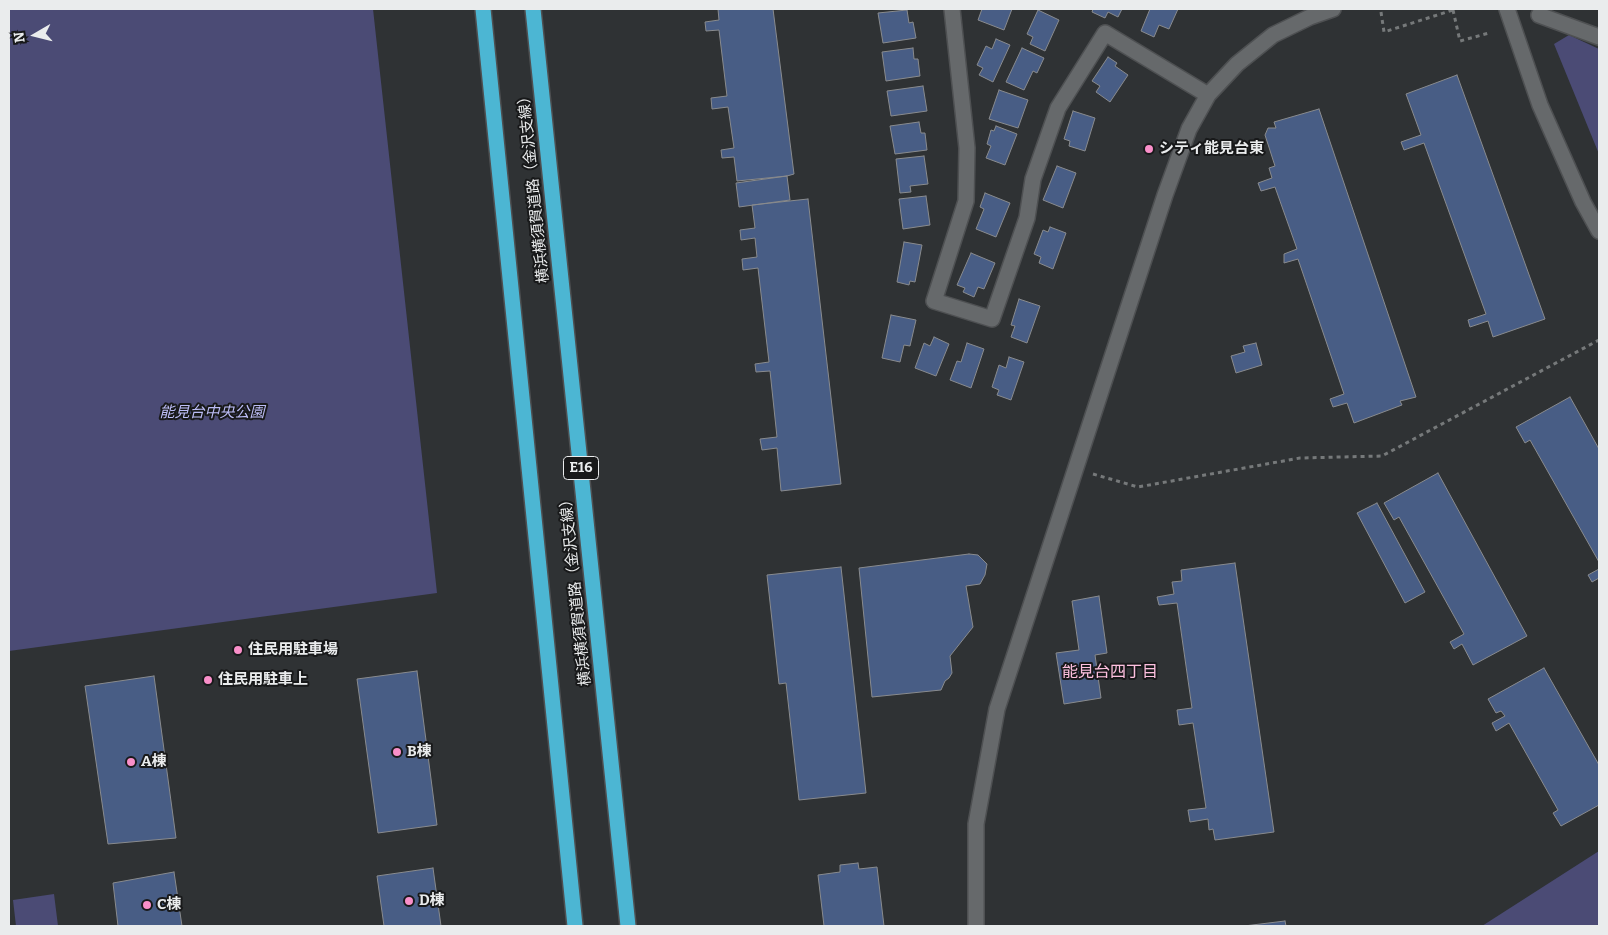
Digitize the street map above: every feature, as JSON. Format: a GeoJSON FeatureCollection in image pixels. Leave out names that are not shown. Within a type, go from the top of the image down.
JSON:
{"type":"FeatureCollection","features":[{"type":"Feature","properties":{"kind":"highway"},"geometry":{"type":"LineString","coordinates":[[483,9],[575,926]]}},
{"type":"Feature","properties":{"kind":"highway","name":"横浜横須賀道路（金沢支線）"},"geometry":{"type":"LineString","coordinates":[[533,9],[628,926]]}},
{"type":"Feature","properties":{"kind":"street"},"geometry":{"type":"LineString","coordinates":[[952,9],[967,148],[966,201],[934,301],[992,320],[1028,218],[1033,178],[1058,108],[1105,32],[1208,95]]}},
{"type":"Feature","properties":{"kind":"street"},"geometry":{"type":"LineString","coordinates":[[976,926],[976,824],[997,709],[1165,194],[1189,129],[1208,95],[1237,64],[1273,35],[1308,13],[1333,9]]}},
{"type":"Feature","properties":{"kind":"street"},"geometry":{"type":"LineString","coordinates":[[1507,9],[1540,105],[1583,202],[1599,231]]}},
{"type":"Feature","properties":{"kind":"street"},"geometry":{"type":"LineString","coordinates":[[1539,15],[1599,37]]}},
{"type":"Feature","properties":{"kind":"path"},"geometry":{"type":"LineString","coordinates":[[1380,12],[1384,32],[1454,10],[1460,41],[1489,33]]}},
{"type":"Feature","properties":{"kind":"path"},"geometry":{"type":"LineString","coordinates":[[1075,469],[1138,487],[1300,458],[1382,456],[1599,340]]}},
{"type":"Feature","properties":{"kind":"green space","name":"能見台中央公園"},"geometry":{"type":"Polygon","coordinates":[[[9,9],[373,9],[437,593],[9,651],[9,9]]]}},
{"type":"Feature","properties":{"kind":"green space"},"geometry":{"type":"Polygon","coordinates":[[[1569,35],[1599,49],[1599,154],[1554,44],[1569,35]]]}},
{"type":"Feature","properties":{"kind":"green space"},"geometry":{"type":"Polygon","coordinates":[[[1599,851],[1599,926],[1482,926],[1599,851]]]}},
{"type":"Feature","properties":{"kind":"green space"},"geometry":{"type":"Polygon","coordinates":[[[54,894],[58,926],[16,926],[13,900],[54,894]]]}},
{"type":"Feature","properties":{"kind":"building"},"geometry":{"type":"Polygon","coordinates":[[[718,9],[773,9],[794,174],[737,181],[734,157],[722,158],[721,150],[734,148],[728,107],[712,109],[711,98],[727,96],[719,30],[706,31],[705,22],[719,20],[718,9]]]}},
{"type":"Feature","properties":{"kind":"building"},"geometry":{"type":"Polygon","coordinates":[[[982,9],[1012,9],[1004,30],[978,20],[982,9]]]}},
{"type":"Feature","properties":{"kind":"building"},"geometry":{"type":"Polygon","coordinates":[[[1093,9],[1122,9],[1118,17],[1108,12],[1105,18],[1092,12],[1093,9]]]}},
{"type":"Feature","properties":{"kind":"building"},"geometry":{"type":"Polygon","coordinates":[[[1150,9],[1178,9],[1169,29],[1159,25],[1154,37],[1141,31],[1150,9]]]}},
{"type":"Feature","properties":{"kind":"building"},"geometry":{"type":"Polygon","coordinates":[[[907,10],[909,23],[913,22],[916,38],[883,43],[878,13],[907,10]]]}},
{"type":"Feature","properties":{"kind":"building"},"geometry":{"type":"Polygon","coordinates":[[[1038,10],[1059,20],[1045,51],[1030,44],[1033,37],[1027,34],[1038,10]]]}},
{"type":"Feature","properties":{"kind":"building"},"geometry":{"type":"Polygon","coordinates":[[[996,39],[1010,45],[993,82],[979,75],[983,68],[977,65],[986,46],[992,49],[996,39]]]}},
{"type":"Feature","properties":{"kind":"building"},"geometry":{"type":"Polygon","coordinates":[[[913,48],[914,59],[918,59],[920,76],[886,81],[882,52],[913,48]]]}},
{"type":"Feature","properties":{"kind":"building"},"geometry":{"type":"Polygon","coordinates":[[[1022,48],[1044,58],[1037,73],[1033,71],[1024,90],[1006,82],[1022,48]]]}},
{"type":"Feature","properties":{"kind":"building"},"geometry":{"type":"Polygon","coordinates":[[[1108,57],[1117,63],[1115,66],[1128,75],[1110,102],[1096,92],[1100,86],[1092,81],[1108,57]]]}},
{"type":"Feature","properties":{"kind":"building"},"geometry":{"type":"Polygon","coordinates":[[[1457,75],[1545,319],[1493,337],[1488,321],[1470,327],[1468,320],[1486,314],[1424,143],[1404,150],[1401,142],[1421,135],[1406,94],[1457,75]]]}},
{"type":"Feature","properties":{"kind":"building"},"geometry":{"type":"Polygon","coordinates":[[[923,86],[927,111],[891,116],[887,91],[923,86]]]}},
{"type":"Feature","properties":{"kind":"building"},"geometry":{"type":"Polygon","coordinates":[[[999,90],[1028,100],[1018,128],[989,119],[999,90]]]}},
{"type":"Feature","properties":{"kind":"building"},"geometry":{"type":"Polygon","coordinates":[[[1319,109],[1416,397],[1400,401],[1402,405],[1354,423],[1347,403],[1333,407],[1330,399],[1344,394],[1298,259],[1284,263],[1284,254],[1297,249],[1275,187],[1261,191],[1258,183],[1272,178],[1269,168],[1275,166],[1265,135],[1268,128],[1276,128],[1274,122],[1319,109]]]}},
{"type":"Feature","properties":{"kind":"building"},"geometry":{"type":"Polygon","coordinates":[[[1073,111],[1095,118],[1085,151],[1069,146],[1070,141],[1064,139],[1073,111]]]}},
{"type":"Feature","properties":{"kind":"building"},"geometry":{"type":"Polygon","coordinates":[[[919,122],[921,133],[925,133],[927,150],[895,154],[890,126],[919,122]]]}},
{"type":"Feature","properties":{"kind":"building"},"geometry":{"type":"Polygon","coordinates":[[[996,126],[1017,134],[1005,165],[986,158],[991,146],[987,144],[991,130],[994,131],[996,126]]]}},
{"type":"Feature","properties":{"kind":"building"},"geometry":{"type":"Polygon","coordinates":[[[924,156],[928,184],[910,186],[911,192],[900,193],[896,159],[924,156]]]}},
{"type":"Feature","properties":{"kind":"building"},"geometry":{"type":"Polygon","coordinates":[[[1057,166],[1076,173],[1063,208],[1043,200],[1057,166]]]}},
{"type":"Feature","properties":{"kind":"building"},"geometry":{"type":"Polygon","coordinates":[[[787,176],[790,200],[739,207],[736,183],[787,176]]]}},
{"type":"Feature","properties":{"kind":"building"},"geometry":{"type":"Polygon","coordinates":[[[985,193],[1010,203],[996,237],[976,229],[984,209],[980,207],[985,193]]]}},
{"type":"Feature","properties":{"kind":"building"},"geometry":{"type":"Polygon","coordinates":[[[926,196],[930,225],[903,229],[899,199],[926,196]]]}},
{"type":"Feature","properties":{"kind":"building"},"geometry":{"type":"Polygon","coordinates":[[[808,199],[841,484],[781,491],[777,448],[762,450],[760,439],[777,437],[770,371],[756,372],[755,364],[769,362],[758,268],[743,270],[742,259],[757,257],[755,238],[741,240],[740,230],[755,228],[752,205],[808,199]]]}},
{"type":"Feature","properties":{"kind":"building"},"geometry":{"type":"Polygon","coordinates":[[[1050,227],[1066,233],[1053,269],[1039,263],[1041,257],[1034,254],[1043,230],[1048,232],[1050,227]]]}},
{"type":"Feature","properties":{"kind":"building"},"geometry":{"type":"Polygon","coordinates":[[[904,242],[922,245],[915,282],[910,281],[909,285],[897,282],[904,242]]]}},
{"type":"Feature","properties":{"kind":"building"},"geometry":{"type":"Polygon","coordinates":[[[971,253],[995,263],[984,289],[978,287],[974,297],[963,292],[965,288],[957,285],[971,253]]]}},
{"type":"Feature","properties":{"kind":"building"},"geometry":{"type":"Polygon","coordinates":[[[1019,299],[1040,306],[1027,343],[1011,337],[1015,326],[1011,325],[1019,299]]]}},
{"type":"Feature","properties":{"kind":"building"},"geometry":{"type":"Polygon","coordinates":[[[891,315],[916,320],[910,346],[904,345],[900,362],[882,358],[891,315]]]}},
{"type":"Feature","properties":{"kind":"building"},"geometry":{"type":"Polygon","coordinates":[[[934,337],[949,344],[936,376],[915,368],[924,343],[930,346],[934,337]]]}},
{"type":"Feature","properties":{"kind":"building"},"geometry":{"type":"Polygon","coordinates":[[[967,343],[984,349],[971,388],[950,380],[957,361],[961,362],[967,343]]]}},
{"type":"Feature","properties":{"kind":"building"},"geometry":{"type":"Polygon","coordinates":[[[1256,343],[1262,365],[1236,373],[1231,356],[1245,352],[1243,346],[1256,343]]]}},
{"type":"Feature","properties":{"kind":"building"},"geometry":{"type":"Polygon","coordinates":[[[1009,357],[1024,362],[1011,400],[997,395],[999,390],[992,387],[999,365],[1006,368],[1009,357]]]}},
{"type":"Feature","properties":{"kind":"building"},"geometry":{"type":"Polygon","coordinates":[[[1570,397],[1599,449],[1599,562],[1530,440],[1525,443],[1516,427],[1570,397]]]}},
{"type":"Feature","properties":{"kind":"building"},"geometry":{"type":"Polygon","coordinates":[[[1438,473],[1527,636],[1473,665],[1462,644],[1454,649],[1450,642],[1464,634],[1399,517],[1394,520],[1384,503],[1438,473]]]}},
{"type":"Feature","properties":{"kind":"building"},"geometry":{"type":"Polygon","coordinates":[[[1377,503],[1425,592],[1405,603],[1357,513],[1377,503]]]}},
{"type":"Feature","properties":{"kind":"building"},"geometry":{"type":"Polygon","coordinates":[[[969,554],[978,555],[987,564],[985,575],[980,584],[966,586],[973,627],[950,656],[952,673],[945,681],[941,690],[872,697],[859,568],[969,554]]]}},
{"type":"Feature","properties":{"kind":"building"},"geometry":{"type":"Polygon","coordinates":[[[1235,563],[1274,832],[1215,840],[1213,829],[1209,830],[1208,819],[1190,822],[1188,810],[1206,808],[1193,723],[1179,725],[1177,710],[1192,708],[1177,603],[1159,605],[1157,597],[1174,594],[1172,582],[1182,581],[1181,570],[1235,563]]]}},
{"type":"Feature","properties":{"kind":"building"},"geometry":{"type":"Polygon","coordinates":[[[841,567],[866,793],[799,800],[786,683],[779,684],[767,575],[841,567]]]}},
{"type":"Feature","properties":{"kind":"building"},"geometry":{"type":"Polygon","coordinates":[[[1599,569],[1599,578],[1592,582],[1588,575],[1599,569]]]}},
{"type":"Feature","properties":{"kind":"building"},"geometry":{"type":"Polygon","coordinates":[[[1099,596],[1107,653],[1095,655],[1101,698],[1064,704],[1056,653],[1079,650],[1072,601],[1099,596]]]}},
{"type":"Feature","properties":{"kind":"building"},"geometry":{"type":"Polygon","coordinates":[[[1544,668],[1599,765],[1599,805],[1561,826],[1553,813],[1558,810],[1509,723],[1496,731],[1492,723],[1505,716],[1501,711],[1496,713],[1488,699],[1544,668]]]}},
{"type":"Feature","properties":{"kind":"building","name":"B棟"},"geometry":{"type":"Polygon","coordinates":[[[417,671],[437,825],[378,833],[357,679],[417,671]]]}},
{"type":"Feature","properties":{"kind":"building","name":"A棟"},"geometry":{"type":"Polygon","coordinates":[[[154,676],[176,838],[108,844],[85,686],[154,676]]]}},
{"type":"Feature","properties":{"kind":"building"},"geometry":{"type":"Polygon","coordinates":[[[858,863],[859,869],[877,867],[884,926],[824,926],[818,875],[840,872],[840,865],[858,863]]]}},
{"type":"Feature","properties":{"kind":"building","name":"D棟"},"geometry":{"type":"Polygon","coordinates":[[[433,868],[441,926],[384,926],[377,876],[433,868]]]}},
{"type":"Feature","properties":{"kind":"building","name":"C棟"},"geometry":{"type":"Polygon","coordinates":[[[174,872],[182,926],[118,926],[113,883],[174,872]]]}},
{"type":"Feature","properties":{"kind":"building"},"geometry":{"type":"Polygon","coordinates":[[[1285,921],[1286,926],[1244,926],[1285,921]]]}},
{"type":"Feature","properties":{"kind":"place","name":"シティ能見台東"},"geometry":{"type":"Point","coordinates":[1149,149]}},
{"type":"Feature","properties":{"kind":"place","name":"住民用駐車場"},"geometry":{"type":"Point","coordinates":[238,650]}},
{"type":"Feature","properties":{"kind":"place","name":"住民用駐車上"},"geometry":{"type":"Point","coordinates":[208,680]}},
{"type":"Feature","properties":{"kind":"place","name":"B棟"},"geometry":{"type":"Point","coordinates":[397,752]}},
{"type":"Feature","properties":{"kind":"place","name":"A棟"},"geometry":{"type":"Point","coordinates":[131,762]}},
{"type":"Feature","properties":{"kind":"place","name":"D棟"},"geometry":{"type":"Point","coordinates":[409,901]}},
{"type":"Feature","properties":{"kind":"place","name":"C棟"},"geometry":{"type":"Point","coordinates":[147,905]}},
{"type":"Feature","properties":{"kind":"district","name":"能見台四丁目"},"geometry":{"type":"Point","coordinates":[1110,673]}}]}
